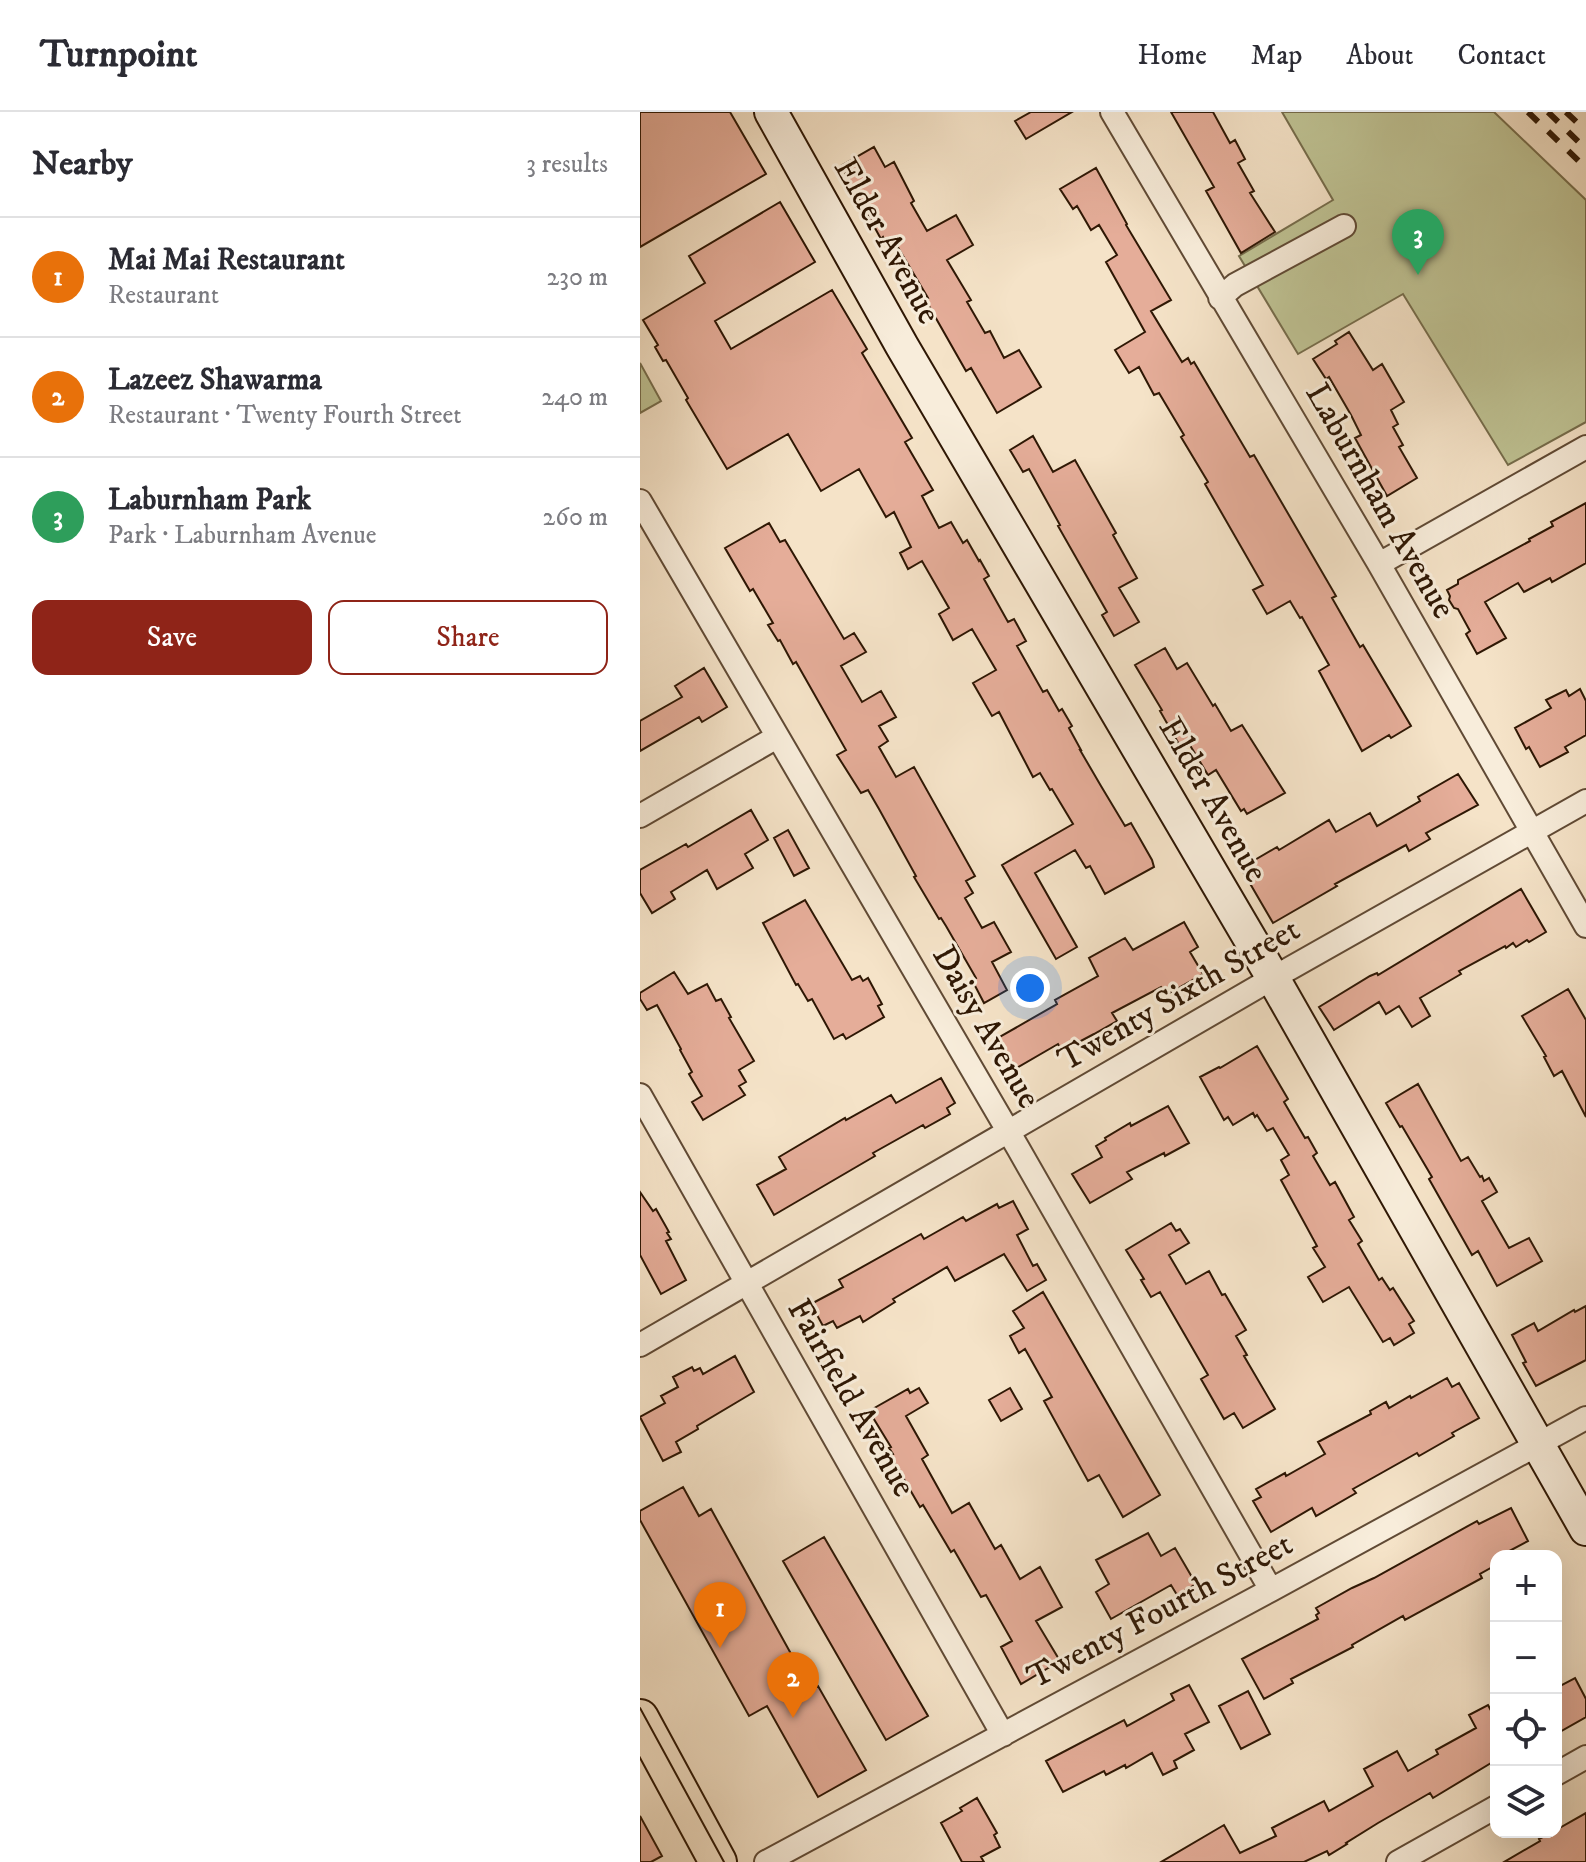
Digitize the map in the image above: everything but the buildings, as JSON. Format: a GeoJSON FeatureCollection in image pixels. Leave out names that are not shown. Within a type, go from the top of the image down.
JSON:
{"type":"FeatureCollection","features":[{"type":"Feature","properties":{"kind":"main road"},"geometry":{"type":"LineString","coordinates":[[640,1718],[718,1862]]}},
{"type":"Feature","properties":{"kind":"street","name":"Elder Avenue"},"geometry":{"type":"LineString","coordinates":[[771,112],[902,346],[1273,978],[1586,1529]]}},
{"type":"Feature","properties":{"kind":"street","name":"Laburnham Avenue"},"geometry":{"type":"LineString","coordinates":[[1112,112],[1379,564],[1586,926]]}},
{"type":"Feature","properties":{"kind":"street"},"geometry":{"type":"LineString","coordinates":[[1220,298],[1235,285],[1344,226]]}},
{"type":"Feature","properties":{"kind":"street"},"geometry":{"type":"LineString","coordinates":[[1379,564],[1586,447]]}},
{"type":"Feature","properties":{"kind":"street","name":"Daisy Avenue"},"geometry":{"type":"LineString","coordinates":[[640,501],[1009,1133],[1271,1590]]}},
{"type":"Feature","properties":{"kind":"street"},"geometry":{"type":"LineString","coordinates":[[640,816],[777,737]]}},
{"type":"Feature","properties":{"kind":"street","name":"Twenty Sixth Street"},"geometry":{"type":"LineString","coordinates":[[640,1345],[1273,978],[1586,801]]}},
{"type":"Feature","properties":{"kind":"street","name":"Fairfield Avenue"},"geometry":{"type":"LineString","coordinates":[[640,1095],[1003,1735]]}},
{"type":"Feature","properties":{"kind":"street","name":"Twenty Fourth Street"},"geometry":{"type":"LineString","coordinates":[[766,1862],[1586,1418]]}},
{"type":"Feature","properties":{"kind":"street"},"geometry":{"type":"LineString","coordinates":[[1562,1771],[1586,1757]]}},
{"type":"Feature","properties":{"kind":"street"},"geometry":{"type":"LineString","coordinates":[[1398,1862],[1490,1810]]}},
{"type":"Feature","properties":{"kind":"green space"},"geometry":{"type":"Polygon","coordinates":[[[1282,112],[1494,112],[1586,200],[1586,422],[1508,465],[1403,294],[1298,354],[1239,256],[1333,200],[1282,112]]]}},
{"type":"Feature","properties":{"kind":"green space"},"geometry":{"type":"Polygon","coordinates":[[[640,363],[661,401],[640,413],[640,363]]]}},
{"type":"Feature","properties":{"kind":"tram line"},"geometry":{"type":"LineString","coordinates":[[640,1708],[724,1862]]}},
{"type":"Feature","properties":{"kind":"railway"},"geometry":{"type":"LineString","coordinates":[[1528,112],[1586,168]]}},
{"type":"Feature","properties":{"kind":"railway"},"geometry":{"type":"LineString","coordinates":[[1548,112],[1586,149]]}},
{"type":"Feature","properties":{"kind":"railway"},"geometry":{"type":"LineString","coordinates":[[1566,112],[1586,131]]}},
{"type":"Feature","properties":{"kind":"place","name":"Laburnham Park"},"geometry":{"type":"Point","coordinates":[1418,275]}},
{"type":"Feature","properties":{"kind":"place","name":"Mai Mai Restaurant"},"geometry":{"type":"Point","coordinates":[720,1648]}},
{"type":"Feature","properties":{"kind":"place","name":"Lazeez Shawarma"},"geometry":{"type":"Point","coordinates":[793,1718]}}]}
